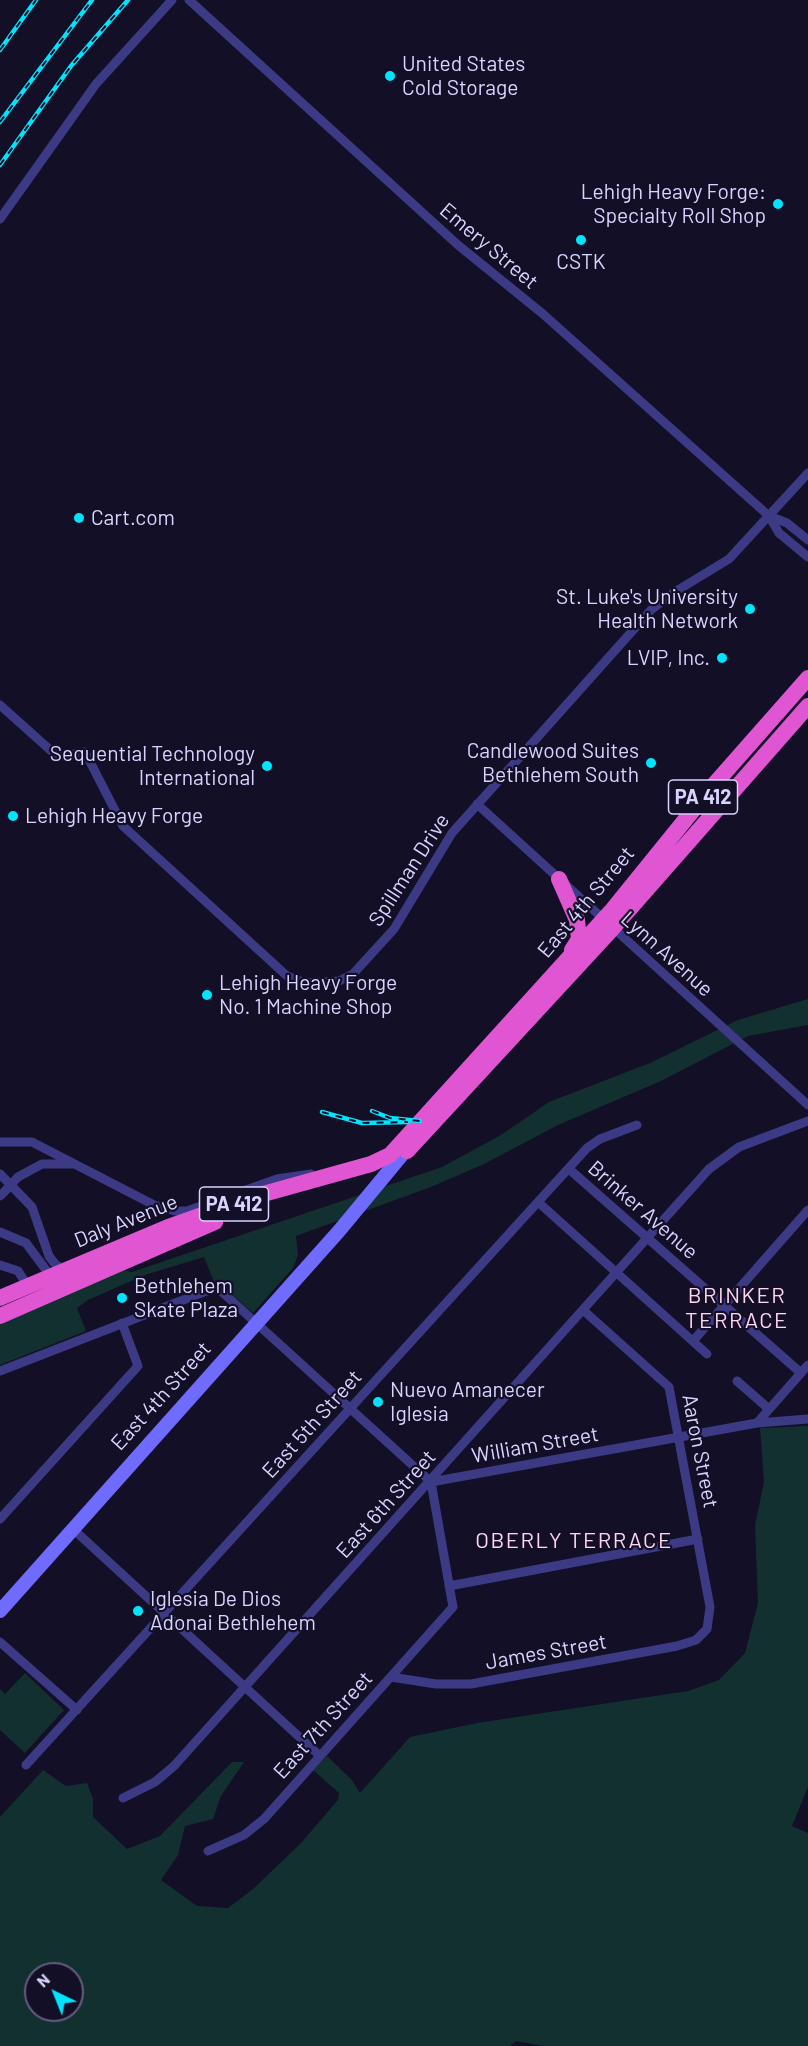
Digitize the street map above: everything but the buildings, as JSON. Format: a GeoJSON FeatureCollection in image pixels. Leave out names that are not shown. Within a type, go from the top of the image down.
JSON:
{"type":"FeatureCollection","features":[{"type":"Feature","properties":{"kind":"highway","name":"East 4th Street"},"geometry":{"type":"LineString","coordinates":[[403,1148],[432,1119],[567,961],[608,925],[711,788],[808,678]]}},
{"type":"Feature","properties":{"kind":"highway","name":"East 4th Street"},"geometry":{"type":"LineString","coordinates":[[403,1148],[415,1128],[448,1110],[608,925],[808,706]]}},
{"type":"Feature","properties":{"kind":"highway"},"geometry":{"type":"LineString","coordinates":[[559,879],[578,920],[579,929],[579,939],[567,961]]}},
{"type":"Feature","properties":{"kind":"highway","name":"Daly Avenue"},"geometry":{"type":"LineString","coordinates":[[0,1316],[18,1308],[62,1278],[198,1216],[266,1193],[381,1160],[403,1148]]}},
{"type":"Feature","properties":{"kind":"highway","name":"Daly Avenue"},"geometry":{"type":"LineString","coordinates":[[0,1298],[28,1287],[62,1278],[95,1275],[229,1216],[376,1171],[403,1148]]}},
{"type":"Feature","properties":{"kind":"main road","name":"East 4th Street"},"geometry":{"type":"LineString","coordinates":[[0,1611],[339,1231],[376,1188],[403,1148]]}},
{"type":"Feature","properties":{"kind":"street"},"geometry":{"type":"LineString","coordinates":[[0,219],[96,84],[172,0]]}},
{"type":"Feature","properties":{"kind":"street","name":"Emery Street"},"geometry":{"type":"LineString","coordinates":[[189,0],[458,245],[543,314],[769,516],[779,533],[808,557]]}},
{"type":"Feature","properties":{"kind":"street","name":"Spillman Drive"},"geometry":{"type":"LineString","coordinates":[[0,705],[58,757],[86,752],[123,826],[287,976],[306,983],[339,981],[353,974],[399,922],[452,833],[651,609],[673,592],[729,559],[808,473]]}},
{"type":"Feature","properties":{"kind":"street","name":"Emery Street"},"geometry":{"type":"LineString","coordinates":[[769,516],[787,523],[808,540]]}},
{"type":"Feature","properties":{"kind":"street","name":"Lynn Avenue"},"geometry":{"type":"LineString","coordinates":[[477,804],[808,1105]]}},
{"type":"Feature","properties":{"kind":"street","name":"East 6th Street"},"geometry":{"type":"LineString","coordinates":[[123,1798],[168,1772],[723,1157],[748,1142],[808,1120]]}},
{"type":"Feature","properties":{"kind":"street","name":"East 5th Street"},"geometry":{"type":"LineString","coordinates":[[26,1766],[568,1169],[596,1141],[637,1125]]}},
{"type":"Feature","properties":{"kind":"street"},"geometry":{"type":"LineString","coordinates":[[0,1142],[32,1142],[154,1205],[181,1211],[287,1177],[347,1171]]}},
{"type":"Feature","properties":{"kind":"street"},"geometry":{"type":"LineString","coordinates":[[0,1196],[18,1177],[33,1167],[54,1162],[83,1168]]}},
{"type":"Feature","properties":{"kind":"street","name":"Brinker Avenue"},"geometry":{"type":"LineString","coordinates":[[568,1169],[801,1373]]}},
{"type":"Feature","properties":{"kind":"street"},"geometry":{"type":"LineString","coordinates":[[0,1174],[28,1203],[46,1251],[62,1278]]}},
{"type":"Feature","properties":{"kind":"street"},"geometry":{"type":"LineString","coordinates":[[538,1202],[707,1353]]}},
{"type":"Feature","properties":{"kind":"street"},"geometry":{"type":"LineString","coordinates":[[693,1341],[808,1210]]}},
{"type":"Feature","properties":{"kind":"street"},"geometry":{"type":"LineString","coordinates":[[0,1232],[18,1238],[29,1246],[62,1278]]}},
{"type":"Feature","properties":{"kind":"street"},"geometry":{"type":"LineString","coordinates":[[0,1264],[18,1271],[28,1287],[26,1299],[18,1308]]}},
{"type":"Feature","properties":{"kind":"street"},"geometry":{"type":"LineString","coordinates":[[0,1371],[214,1288],[256,1323],[431,1482],[449,1586],[698,1539]]}},
{"type":"Feature","properties":{"kind":"street","name":"Aaron Street"},"geometry":{"type":"LineString","coordinates":[[583,1310],[669,1387],[711,1614],[704,1633]]}},
{"type":"Feature","properties":{"kind":"street"},"geometry":{"type":"LineString","coordinates":[[0,1520],[138,1366],[122,1323]]}},
{"type":"Feature","properties":{"kind":"street"},"geometry":{"type":"LineString","coordinates":[[757,1423],[808,1365]]}},
{"type":"Feature","properties":{"kind":"street"},"geometry":{"type":"LineString","coordinates":[[737,1381],[769,1409]]}},
{"type":"Feature","properties":{"kind":"street","name":"William Street"},"geometry":{"type":"LineString","coordinates":[[431,1482],[757,1423],[808,1419]]}},
{"type":"Feature","properties":{"kind":"street"},"geometry":{"type":"LineString","coordinates":[[73,1529],[320,1756]]}},
{"type":"Feature","properties":{"kind":"street","name":"East 7th Street"},"geometry":{"type":"LineString","coordinates":[[208,1851],[244,1835],[257,1825],[320,1756],[453,1607],[449,1586]]}},
{"type":"Feature","properties":{"kind":"street","name":"James Street"},"geometry":{"type":"LineString","coordinates":[[391,1677],[436,1684],[471,1684],[685,1645],[704,1633]]}},
{"type":"Feature","properties":{"kind":"street"},"geometry":{"type":"LineString","coordinates":[[0,1642],[77,1710]]}},
{"type":"Feature","properties":{"kind":"green space"},"geometry":{"type":"Polygon","coordinates":[[[808,999],[808,1025],[748,1036],[661,1081],[558,1125],[484,1164],[431,1187],[296,1236],[298,1255],[293,1268],[253,1313],[221,1285],[214,1282],[204,1257],[145,1275],[88,1300],[77,1308],[86,1331],[0,1365],[0,1323],[124,1270],[132,1272],[442,1167],[501,1135],[549,1102],[650,1063],[738,1020],[808,999]]]}},
{"type":"Feature","properties":{"kind":"green space"},"geometry":{"type":"Polygon","coordinates":[[[808,1426],[808,1787],[792,1826],[808,1833],[808,2046],[544,2046],[516,2041],[510,2046],[0,2046],[0,1817],[43,1770],[66,1786],[87,1783],[93,1799],[93,1817],[127,1849],[160,1836],[232,1762],[244,1762],[221,1796],[213,1819],[185,1826],[178,1855],[161,1880],[197,1906],[228,1908],[253,1889],[301,1843],[338,1800],[339,1793],[313,1770],[327,1756],[352,1780],[360,1793],[410,1737],[477,1723],[688,1691],[719,1680],[745,1653],[758,1603],[755,1525],[764,1482],[760,1428],[808,1426]]]}},
{"type":"Feature","properties":{"kind":"green space"},"geometry":{"type":"Polygon","coordinates":[[[25,1673],[64,1710],[25,1753],[0,1730],[0,1689],[5,1694],[25,1673]]]}},
{"type":"Feature","properties":{"kind":"railway"},"geometry":{"type":"LineString","coordinates":[[0,50],[36,0]]}},
{"type":"Feature","properties":{"kind":"railway"},"geometry":{"type":"LineString","coordinates":[[0,122],[92,0]]}},
{"type":"Feature","properties":{"kind":"railway"},"geometry":{"type":"LineString","coordinates":[[0,165],[71,66],[128,0]]}},
{"type":"Feature","properties":{"kind":"railway"},"geometry":{"type":"LineString","coordinates":[[372,1111],[390,1118],[420,1121]]}},
{"type":"Feature","properties":{"kind":"railway"},"geometry":{"type":"LineString","coordinates":[[322,1112],[362,1123],[408,1122]]}},
{"type":"Feature","properties":{"kind":"place","name":"United States Cold Storage"},"geometry":{"type":"Point","coordinates":[390,76]}},
{"type":"Feature","properties":{"kind":"place","name":"Lehigh Heavy Forge: Specialty Roll Shop"},"geometry":{"type":"Point","coordinates":[778,204]}},
{"type":"Feature","properties":{"kind":"place","name":"CSTK"},"geometry":{"type":"Point","coordinates":[581,240]}},
{"type":"Feature","properties":{"kind":"place","name":"Cart.com"},"geometry":{"type":"Point","coordinates":[79,518]}},
{"type":"Feature","properties":{"kind":"place","name":"St. Luke's University Health Network"},"geometry":{"type":"Point","coordinates":[750,609]}},
{"type":"Feature","properties":{"kind":"place","name":"LVIP, Inc."},"geometry":{"type":"Point","coordinates":[722,658]}},
{"type":"Feature","properties":{"kind":"place","name":"Candlewood Suites Bethlehem South"},"geometry":{"type":"Point","coordinates":[651,763]}},
{"type":"Feature","properties":{"kind":"place","name":"Sequential Technology International"},"geometry":{"type":"Point","coordinates":[267,766]}},
{"type":"Feature","properties":{"kind":"place","name":"Lehigh Heavy Forge"},"geometry":{"type":"Point","coordinates":[13,816]}},
{"type":"Feature","properties":{"kind":"place","name":"Lehigh Heavy Forge No. 1 Machine Shop"},"geometry":{"type":"Point","coordinates":[207,995]}},
{"type":"Feature","properties":{"kind":"place","name":"Bethlehem Skate Plaza"},"geometry":{"type":"Point","coordinates":[122,1298]}},
{"type":"Feature","properties":{"kind":"place","name":"Nuevo Amanecer Iglesia"},"geometry":{"type":"Point","coordinates":[378,1402]}},
{"type":"Feature","properties":{"kind":"place","name":"Iglesia De Dios Adonai Bethlehem"},"geometry":{"type":"Point","coordinates":[138,1611]}},
{"type":"Feature","properties":{"kind":"district","name":"BRINKER TERRACE"},"geometry":{"type":"Point","coordinates":[737,1308]}},
{"type":"Feature","properties":{"kind":"district","name":"OBERLY TERRACE"},"geometry":{"type":"Point","coordinates":[574,1541]}}]}
